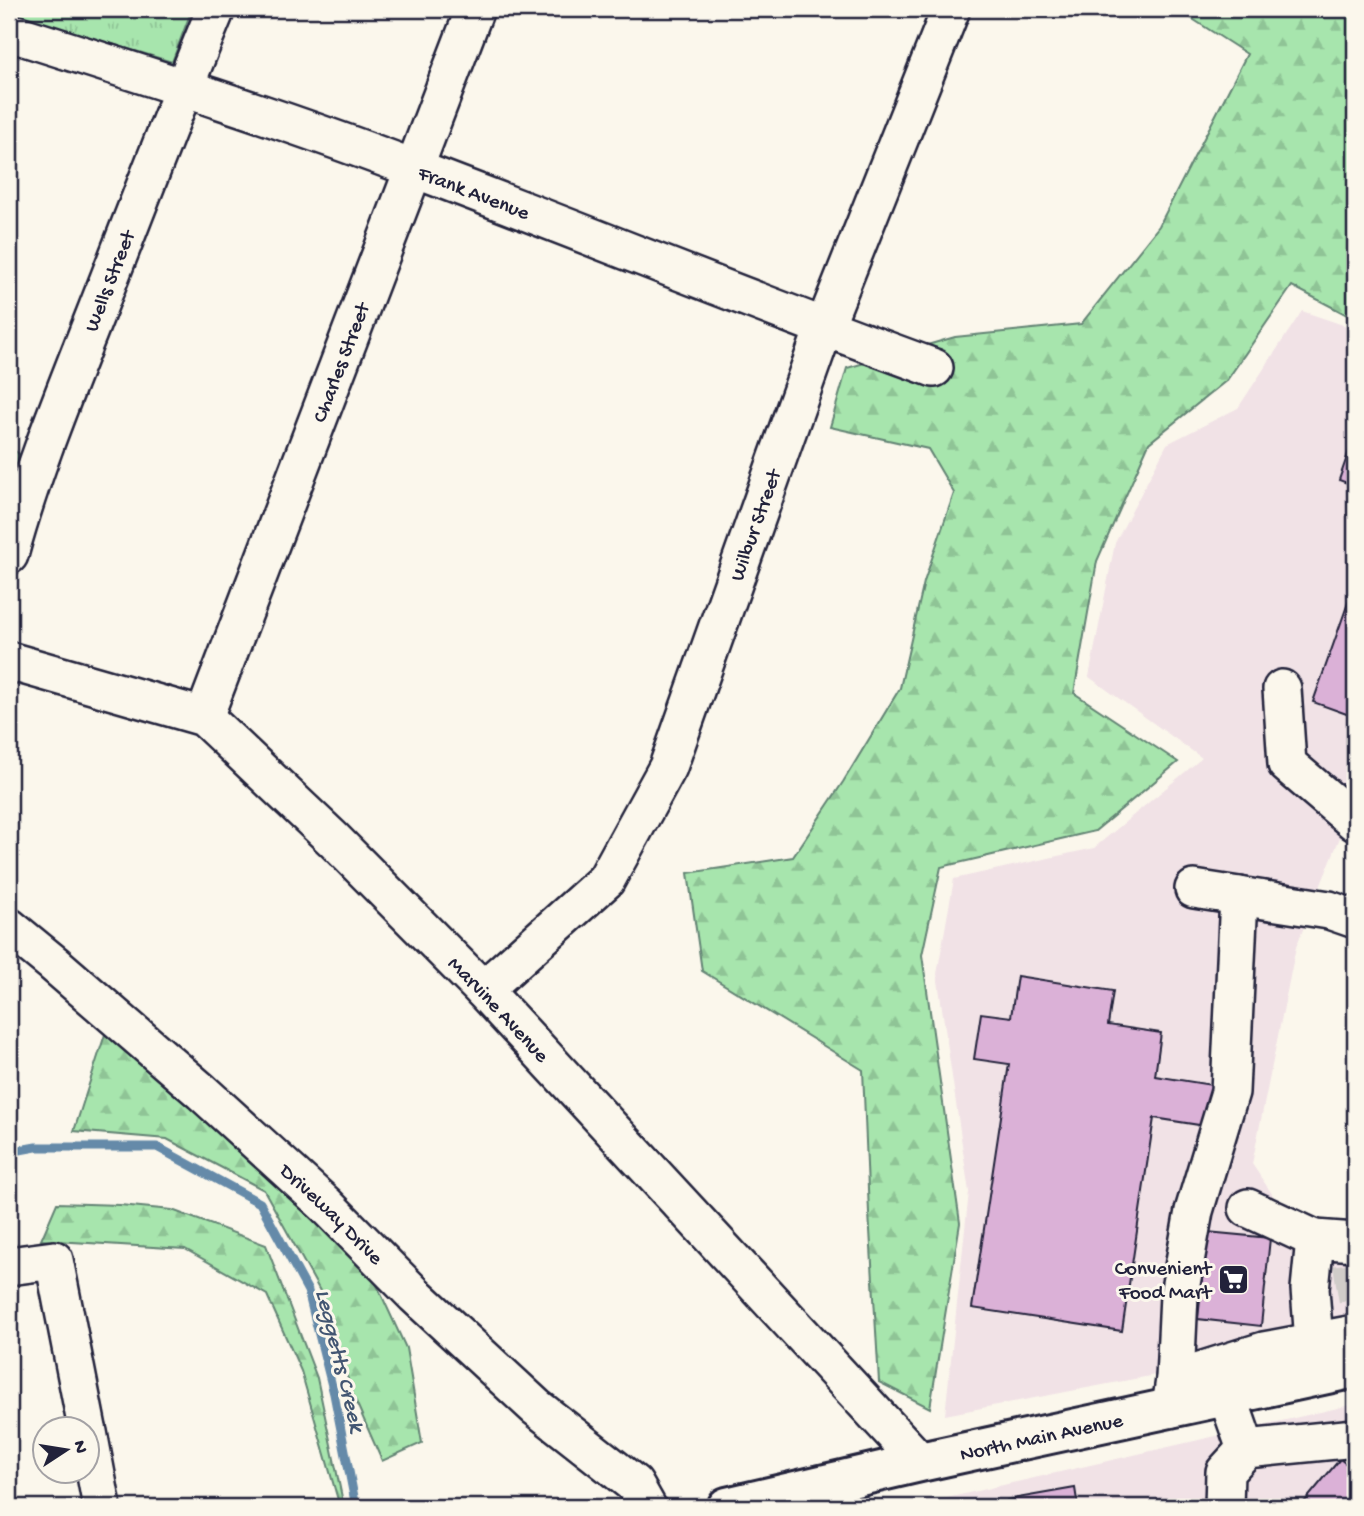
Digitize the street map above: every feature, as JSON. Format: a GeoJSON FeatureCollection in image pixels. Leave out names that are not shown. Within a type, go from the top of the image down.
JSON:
{"type":"FeatureCollection","features":[{"type":"Feature","properties":{"kind":"main road","name":"North Main Avenue"},"geometry":{"type":"LineString","coordinates":[[727,1507],[920,1462],[1173,1393],[1227,1395],[1314,1360],[1355,1368]]}},
{"type":"Feature","properties":{"kind":"street","name":"Wells Street"},"geometry":{"type":"LineString","coordinates":[[9,555],[19,517],[64,396],[216,9]]}},
{"type":"Feature","properties":{"kind":"street","name":"Charles Street"},"geometry":{"type":"LineString","coordinates":[[204,717],[475,9]]}},
{"type":"Feature","properties":{"kind":"street","name":"Wilbur Street"},"geometry":{"type":"LineString","coordinates":[[483,990],[606,880],[668,767],[824,328],[951,9]]}},
{"type":"Feature","properties":{"kind":"street","name":"Frank Avenue"},"geometry":{"type":"LineString","coordinates":[[9,32],[184,87],[414,168],[824,328],[934,368]]}},
{"type":"Feature","properties":{"kind":"street","name":"Marvine Avenue"},"geometry":{"type":"LineString","coordinates":[[9,661],[204,717],[334,840],[483,990],[920,1462]]}},
{"type":"Feature","properties":{"kind":"street"},"geometry":{"type":"LineString","coordinates":[[1282,689],[1287,764],[1355,822]]}},
{"type":"Feature","properties":{"kind":"street"},"geometry":{"type":"LineString","coordinates":[[1194,889],[1329,910],[1355,919]]}},
{"type":"Feature","properties":{"kind":"street"},"geometry":{"type":"LineString","coordinates":[[1239,896],[1230,1092],[1194,1211],[1179,1295],[1173,1393],[1264,1351],[1314,1360],[1355,1334]]}},
{"type":"Feature","properties":{"kind":"street","name":"Driveway Drive"},"geometry":{"type":"LineString","coordinates":[[9,927],[202,1092],[326,1205],[415,1295],[536,1407],[634,1484],[647,1507]]}},
{"type":"Feature","properties":{"kind":"street"},"geometry":{"type":"LineString","coordinates":[[1248,1208],[1315,1239],[1355,1242]]}},
{"type":"Feature","properties":{"kind":"street"},"geometry":{"type":"LineString","coordinates":[[1314,1360],[1323,1286],[1315,1239]]}},
{"type":"Feature","properties":{"kind":"street"},"geometry":{"type":"LineString","coordinates":[[9,1266],[54,1260],[84,1414]]}},
{"type":"Feature","properties":{"kind":"street"},"geometry":{"type":"LineString","coordinates":[[1227,1395],[1246,1449]]}},
{"type":"Feature","properties":{"kind":"street"},"geometry":{"type":"LineString","coordinates":[[1224,1507],[1225,1472],[1246,1449],[1355,1438]]}},
{"type":"Feature","properties":{"kind":"street"},"geometry":{"type":"LineString","coordinates":[[98,1484],[102,1507]]}},
{"type":"Feature","properties":{"kind":"shaded area"},"geometry":{"type":"Polygon","coordinates":[[[1302,311],[1355,329],[1355,800],[1296,947],[1252,1164],[1286,1215],[1355,1237],[1355,1337],[945,1415],[969,1192],[937,974],[954,879],[1094,848],[1202,758],[1089,677],[1115,543],[1167,444],[1238,408],[1302,311]]]}},
{"type":"Feature","properties":{"kind":"shaded area"},"geometry":{"type":"Polygon","coordinates":[[[1355,1404],[1355,1507],[908,1507],[1355,1404]]]}},
{"type":"Feature","properties":{"kind":"green space"},"geometry":{"type":"Polygon","coordinates":[[[9,9],[192,9],[172,62],[9,13],[9,9]]]}},
{"type":"Feature","properties":{"kind":"green space"},"geometry":{"type":"Polygon","coordinates":[[[1177,9],[1355,9],[1355,319],[1292,286],[1227,380],[1149,443],[1097,561],[1074,693],[1178,762],[1095,831],[941,867],[922,955],[960,1223],[930,1408],[879,1382],[863,1070],[702,971],[688,873],[793,857],[843,782],[900,688],[924,582],[954,493],[928,449],[830,427],[847,368],[955,337],[1081,324],[1159,226],[1247,54],[1177,9]]]}},
{"type":"Feature","properties":{"kind":"green space"},"geometry":{"type":"Polygon","coordinates":[[[9,446],[29,462],[9,530],[9,446]]]}},
{"type":"Feature","properties":{"kind":"green space"},"geometry":{"type":"Polygon","coordinates":[[[108,1025],[269,1168],[375,1281],[406,1348],[422,1443],[382,1461],[353,1395],[320,1291],[264,1190],[167,1139],[74,1131],[108,1025]]]}},
{"type":"Feature","properties":{"kind":"green space"},"geometry":{"type":"Polygon","coordinates":[[[57,1203],[172,1210],[266,1245],[317,1378],[344,1507],[340,1507],[301,1371],[267,1295],[185,1249],[41,1240],[57,1203]]]}},
{"type":"Feature","properties":{"kind":"building"},"geometry":{"type":"Polygon","coordinates":[[[1355,434],[1355,486],[1339,480],[1355,434]]]}},
{"type":"Feature","properties":{"kind":"building"},"geometry":{"type":"Polygon","coordinates":[[[1355,583],[1355,717],[1313,702],[1355,583]]]}},
{"type":"Feature","properties":{"kind":"building"},"geometry":{"type":"Polygon","coordinates":[[[1017,976],[1113,991],[1108,1025],[1161,1033],[1155,1076],[1218,1086],[1212,1127],[1154,1118],[1122,1331],[972,1308],[1009,1064],[974,1059],[981,1013],[1011,1017],[1017,976]]]}},
{"type":"Feature","properties":{"kind":"building","name":"Convenient Food Mart"},"geometry":{"type":"Polygon","coordinates":[[[1207,1232],[1270,1238],[1261,1326],[1198,1319],[1207,1232]]]}},
{"type":"Feature","properties":{"kind":"building"},"geometry":{"type":"Polygon","coordinates":[[[1340,1459],[1355,1471],[1355,1507],[1300,1507],[1340,1459]]]}},
{"type":"Feature","properties":{"kind":"building"},"geometry":{"type":"Polygon","coordinates":[[[1075,1488],[1078,1507],[1008,1507],[1007,1500],[1075,1488]]]}},
{"type":"Feature","properties":{"kind":"waterway","name":"Leggetts Creek"},"geometry":{"type":"LineString","coordinates":[[9,1152],[36,1147],[157,1147],[260,1203],[308,1291],[334,1394],[356,1507]]}},
{"type":"Feature","properties":{"kind":"tunnel"},"geometry":{"type":"LineString","coordinates":[[1336,1284],[1355,1281]]}},
{"type":"Feature","properties":{"kind":"place","name":"Convenient Food Mart"},"geometry":{"type":"Point","coordinates":[1234,1279]}}]}
